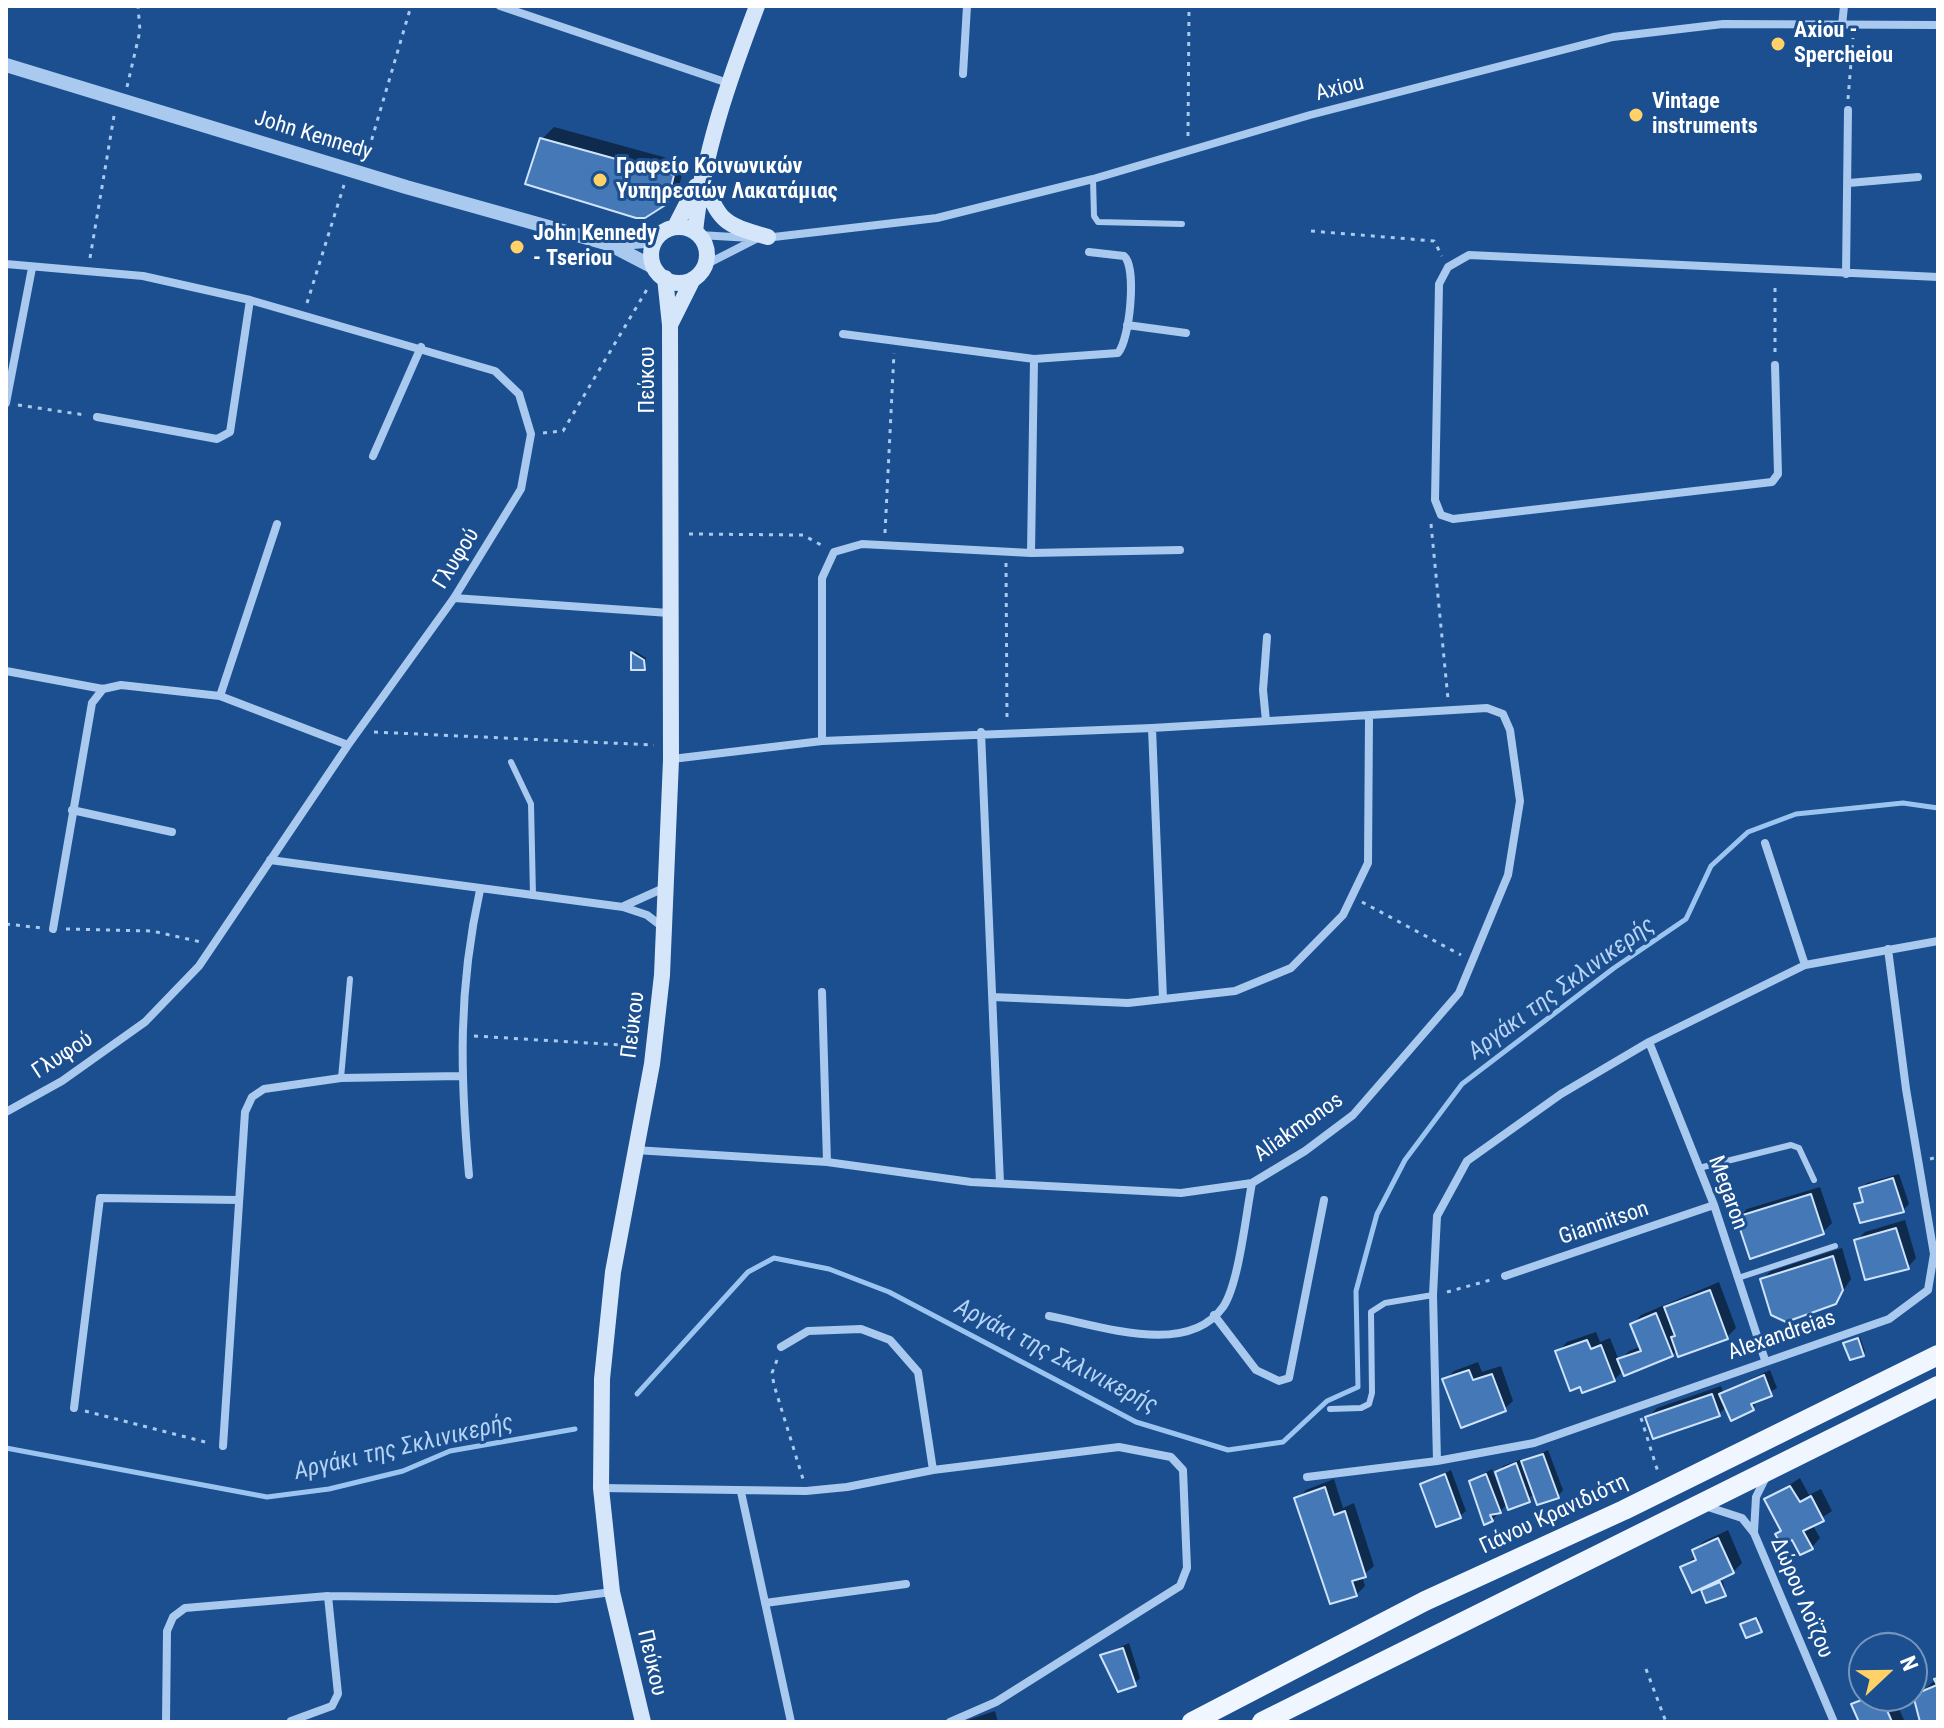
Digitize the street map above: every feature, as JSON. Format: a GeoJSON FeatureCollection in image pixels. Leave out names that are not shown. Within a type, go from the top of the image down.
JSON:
{"type":"FeatureCollection","features":[{"type":"Feature","properties":{"kind":"main road"},"geometry":{"type":"LineString","coordinates":[[701,177],[697,234],[707,251],[705,265],[693,279],[679,283],[659,273],[652,254],[656,240],[675,227],[701,177],[728,83],[757,6]]}},
{"type":"Feature","properties":{"kind":"main road"},"geometry":{"type":"LineString","coordinates":[[701,177],[714,208],[730,226],[763,238]]}},
{"type":"Feature","properties":{"kind":"main road"},"geometry":{"type":"LineString","coordinates":[[675,227],[697,234]]}},
{"type":"Feature","properties":{"kind":"main road","name":"Πεύκου"},"geometry":{"type":"LineString","coordinates":[[643,1722],[612,1592],[601,1488],[604,1364],[613,1272],[654,1047],[664,928],[671,753],[670,325],[659,273]]}},
{"type":"Feature","properties":{"kind":"main road","name":"Πεύκου"},"geometry":{"type":"LineString","coordinates":[[670,325],[693,279]]}},
{"type":"Feature","properties":{"kind":"main road","name":"Γιάνου Κρανιδιότη"},"geometry":{"type":"LineString","coordinates":[[1192,1722],[1425,1601],[1664,1490],[1938,1355]]}},
{"type":"Feature","properties":{"kind":"main road"},"geometry":{"type":"LineString","coordinates":[[1262,1722],[1938,1386]]}},
{"type":"Feature","properties":{"kind":"street"},"geometry":{"type":"LineString","coordinates":[[963,74],[967,6]]}},
{"type":"Feature","properties":{"kind":"street"},"geometry":{"type":"LineString","coordinates":[[1842,26],[1844,6]]}},
{"type":"Feature","properties":{"kind":"street"},"geometry":{"type":"LineString","coordinates":[[504,7],[728,83]]}},
{"type":"Feature","properties":{"kind":"street","name":"Axiou"},"geometry":{"type":"LineString","coordinates":[[697,234],[763,238],[937,218],[1093,179],[1188,148],[1613,37],[1723,24],[1938,25]]}},
{"type":"Feature","properties":{"kind":"street","name":"John Kennedy"},"geometry":{"type":"LineString","coordinates":[[6,65],[355,172],[609,244]]}},
{"type":"Feature","properties":{"kind":"street"},"geometry":{"type":"LineString","coordinates":[[1846,274],[1848,110]]}},
{"type":"Feature","properties":{"kind":"street"},"geometry":{"type":"LineString","coordinates":[[1849,183],[1918,177]]}},
{"type":"Feature","properties":{"kind":"street","name":"Axiou"},"geometry":{"type":"LineString","coordinates":[[705,265],[763,238]]}},
{"type":"Feature","properties":{"kind":"street"},"geometry":{"type":"LineString","coordinates":[[609,244],[656,240]]}},
{"type":"Feature","properties":{"kind":"street"},"geometry":{"type":"LineString","coordinates":[[609,244],[659,273]]}},
{"type":"Feature","properties":{"kind":"street"},"geometry":{"type":"LineString","coordinates":[[843,334],[1034,359],[1118,353],[1127,325],[1130,261],[1124,256],[1089,252]]}},
{"type":"Feature","properties":{"kind":"street"},"geometry":{"type":"LineString","coordinates":[[1775,365],[1778,474],[1772,482],[1453,519],[1441,515],[1435,500],[1439,284],[1448,267],[1469,255],[1938,277]]}},
{"type":"Feature","properties":{"kind":"street","name":"Γλυφού"},"geometry":{"type":"LineString","coordinates":[[6,264],[143,276],[250,300],[421,347],[495,371],[519,394],[531,434],[521,489],[454,598],[348,745],[214,946],[145,1022],[62,1081],[6,1112]]}},
{"type":"Feature","properties":{"kind":"street"},"geometry":{"type":"LineString","coordinates":[[6,403],[32,268]]}},
{"type":"Feature","properties":{"kind":"street"},"geometry":{"type":"LineString","coordinates":[[97,417],[217,439],[230,432],[250,300]]}},
{"type":"Feature","properties":{"kind":"street"},"geometry":{"type":"LineString","coordinates":[[1127,325],[1186,333]]}},
{"type":"Feature","properties":{"kind":"street"},"geometry":{"type":"LineString","coordinates":[[373,456],[421,347]]}},
{"type":"Feature","properties":{"kind":"street"},"geometry":{"type":"LineString","coordinates":[[1031,553],[1034,359]]}},
{"type":"Feature","properties":{"kind":"street"},"geometry":{"type":"LineString","coordinates":[[220,696],[277,524]]}},
{"type":"Feature","properties":{"kind":"street"},"geometry":{"type":"LineString","coordinates":[[822,741],[822,578],[834,552],[862,544],[1031,553],[1180,550]]}},
{"type":"Feature","properties":{"kind":"street"},"geometry":{"type":"LineString","coordinates":[[454,598],[669,613]]}},
{"type":"Feature","properties":{"kind":"street"},"geometry":{"type":"LineString","coordinates":[[1266,721],[1263,690],[1267,637]]}},
{"type":"Feature","properties":{"kind":"street"},"geometry":{"type":"LineString","coordinates":[[6,671],[103,689],[121,685],[220,696],[348,745]]}},
{"type":"Feature","properties":{"kind":"street"},"geometry":{"type":"LineString","coordinates":[[53,929],[92,703],[103,689]]}},
{"type":"Feature","properties":{"kind":"street","name":"Aliakmonos"},"geometry":{"type":"LineString","coordinates":[[634,1150],[827,1162],[1000,1183],[1181,1193],[1252,1183],[1305,1151],[1353,1115],[1459,993],[1470,959],[1508,875],[1520,801],[1510,730],[1503,714],[1487,708],[1152,728],[981,732],[671,753]]}},
{"type":"Feature","properties":{"kind":"street"},"geometry":{"type":"LineString","coordinates":[[993,997],[1128,1003],[1235,991],[1291,968],[1343,915],[1368,863],[1369,717]]}},
{"type":"Feature","properties":{"kind":"street"},"geometry":{"type":"LineString","coordinates":[[1152,728],[1163,999]]}},
{"type":"Feature","properties":{"kind":"street"},"geometry":{"type":"LineString","coordinates":[[981,732],[1000,1183]]}},
{"type":"Feature","properties":{"kind":"street"},"geometry":{"type":"LineString","coordinates":[[72,810],[172,832]]}},
{"type":"Feature","properties":{"kind":"street"},"geometry":{"type":"LineString","coordinates":[[1765,843],[1805,965]]}},
{"type":"Feature","properties":{"kind":"street"},"geometry":{"type":"LineString","coordinates":[[270,860],[623,907],[647,915],[664,928]]}},
{"type":"Feature","properties":{"kind":"street"},"geometry":{"type":"LineString","coordinates":[[623,907],[664,888]]}},
{"type":"Feature","properties":{"kind":"street"},"geometry":{"type":"LineString","coordinates":[[469,1175],[460,1076],[468,945],[480,890]]}},
{"type":"Feature","properties":{"kind":"street"},"geometry":{"type":"LineString","coordinates":[[1437,1461],[1433,1295],[1437,1216],[1467,1161],[1561,1094],[1649,1042],[1805,965],[1938,941]]}},
{"type":"Feature","properties":{"kind":"street","name":"Alexandreias"},"geometry":{"type":"LineString","coordinates":[[1307,1477],[1437,1461],[1534,1443],[1889,1319],[1928,1290],[1934,1254],[1906,1089],[1888,949]]}},
{"type":"Feature","properties":{"kind":"street"},"geometry":{"type":"LineString","coordinates":[[822,992],[827,1162]]}},
{"type":"Feature","properties":{"kind":"street","name":"Megaron"},"geometry":{"type":"LineString","coordinates":[[1649,1042],[1714,1205],[1765,1360]]}},
{"type":"Feature","properties":{"kind":"street"},"geometry":{"type":"LineString","coordinates":[[223,1446],[245,1112],[252,1097],[264,1089],[341,1078],[460,1076]]}},
{"type":"Feature","properties":{"kind":"street"},"geometry":{"type":"LineString","coordinates":[[1049,1316],[1160,1335],[1199,1329],[1223,1307],[1236,1267],[1252,1183]]}},
{"type":"Feature","properties":{"kind":"street"},"geometry":{"type":"LineString","coordinates":[[74,1408],[100,1198],[239,1200]]}},
{"type":"Feature","properties":{"kind":"street"},"geometry":{"type":"LineString","coordinates":[[1214,1315],[1256,1370],[1279,1381],[1289,1378],[1324,1200]]}},
{"type":"Feature","properties":{"kind":"street","name":"Giannitson"},"geometry":{"type":"LineString","coordinates":[[1505,1276],[1714,1205]]}},
{"type":"Feature","properties":{"kind":"street"},"geometry":{"type":"LineString","coordinates":[[781,1347],[808,1331],[861,1329],[890,1340],[918,1372],[933,1470]]}},
{"type":"Feature","properties":{"kind":"street"},"geometry":{"type":"LineString","coordinates":[[601,1488],[806,1491],[847,1487],[933,1470],[1119,1447],[1171,1457],[1183,1470],[1187,1568],[1180,1586],[996,1702],[950,1722]]}},
{"type":"Feature","properties":{"kind":"street","name":"Δώρου Λοΐζου"},"geometry":{"type":"LineString","coordinates":[[1754,1533],[1756,1497],[1769,1471]]}},
{"type":"Feature","properties":{"kind":"street"},"geometry":{"type":"LineString","coordinates":[[741,1492],[791,1722]]}},
{"type":"Feature","properties":{"kind":"street","name":"Δώρου Λοΐζου"},"geometry":{"type":"LineString","coordinates":[[1699,1505],[1742,1518],[1754,1533],[1834,1722]]}},
{"type":"Feature","properties":{"kind":"street"},"geometry":{"type":"LineString","coordinates":[[765,1603],[906,1584]]}},
{"type":"Feature","properties":{"kind":"street"},"geometry":{"type":"LineString","coordinates":[[166,1722],[167,1631],[173,1617],[185,1608],[328,1596],[557,1599],[612,1592]]}},
{"type":"Feature","properties":{"kind":"street"},"geometry":{"type":"LineString","coordinates":[[291,1721],[332,1706],[338,1694],[328,1596]]}},
{"type":"Feature","properties":{"kind":"lane"},"geometry":{"type":"LineString","coordinates":[[1093,179],[1094,216],[1098,222],[1182,224]]}},
{"type":"Feature","properties":{"kind":"lane"},"geometry":{"type":"LineString","coordinates":[[511,762],[531,804],[533,896]]}},
{"type":"Feature","properties":{"kind":"lane"},"geometry":{"type":"LineString","coordinates":[[341,1078],[350,979]]}},
{"type":"Feature","properties":{"kind":"lane"},"geometry":{"type":"LineString","coordinates":[[1699,1168],[1791,1145],[1799,1148],[1814,1180]]}},
{"type":"Feature","properties":{"kind":"lane"},"geometry":{"type":"LineString","coordinates":[[1738,1278],[1835,1246]]}},
{"type":"Feature","properties":{"kind":"lane"},"geometry":{"type":"LineString","coordinates":[[1330,1409],[1361,1408],[1369,1404],[1372,1393],[1371,1312],[1385,1303],[1433,1295]]}},
{"type":"Feature","properties":{"kind":"path"},"geometry":{"type":"LineString","coordinates":[[88,272],[120,102],[140,31],[138,6]]}},
{"type":"Feature","properties":{"kind":"path"},"geometry":{"type":"LineString","coordinates":[[303,315],[411,6]]}},
{"type":"Feature","properties":{"kind":"path"},"geometry":{"type":"LineString","coordinates":[[1188,148],[1189,6]]}},
{"type":"Feature","properties":{"kind":"path"},"geometry":{"type":"LineString","coordinates":[[1848,110],[1854,25]]}},
{"type":"Feature","properties":{"kind":"path"},"geometry":{"type":"LineString","coordinates":[[1311,231],[1434,241],[1448,267]]}},
{"type":"Feature","properties":{"kind":"path"},"geometry":{"type":"LineString","coordinates":[[1775,268],[1775,365]]}},
{"type":"Feature","properties":{"kind":"path"},"geometry":{"type":"LineString","coordinates":[[531,434],[563,431],[659,273]]}},
{"type":"Feature","properties":{"kind":"path"},"geometry":{"type":"LineString","coordinates":[[884,545],[894,340]]}},
{"type":"Feature","properties":{"kind":"path"},"geometry":{"type":"LineString","coordinates":[[6,403],[97,417]]}},
{"type":"Feature","properties":{"kind":"path"},"geometry":{"type":"LineString","coordinates":[[1441,515],[1431,521],[1430,529],[1449,711]]}},
{"type":"Feature","properties":{"kind":"path"},"geometry":{"type":"LineString","coordinates":[[669,534],[803,535],[834,552]]}},
{"type":"Feature","properties":{"kind":"path"},"geometry":{"type":"LineString","coordinates":[[1006,551],[1007,732]]}},
{"type":"Feature","properties":{"kind":"path"},"geometry":{"type":"LineString","coordinates":[[358,731],[671,753]]}},
{"type":"Feature","properties":{"kind":"path"},"geometry":{"type":"LineString","coordinates":[[1351,897],[1470,959]]}},
{"type":"Feature","properties":{"kind":"path"},"geometry":{"type":"LineString","coordinates":[[6,924],[53,929],[152,931],[214,946]]}},
{"type":"Feature","properties":{"kind":"path"},"geometry":{"type":"LineString","coordinates":[[462,1036],[654,1047]]}},
{"type":"Feature","properties":{"kind":"path"},"geometry":{"type":"LineString","coordinates":[[1433,1295],[1505,1276]]}},
{"type":"Feature","properties":{"kind":"path"},"geometry":{"type":"LineString","coordinates":[[781,1347],[772,1373],[774,1385],[806,1491]]}},
{"type":"Feature","properties":{"kind":"path"},"geometry":{"type":"LineString","coordinates":[[1637,1406],[1664,1490]]}},
{"type":"Feature","properties":{"kind":"path"},"geometry":{"type":"LineString","coordinates":[[74,1408],[223,1446]]}},
{"type":"Feature","properties":{"kind":"path"},"geometry":{"type":"LineString","coordinates":[[1646,1669],[1666,1722]]}},
{"type":"Feature","properties":{"kind":"building","name":"Γραφείο Κοινωνικών Υυπηρεσιών Λακατάμιας"},"geometry":{"type":"Polygon","coordinates":[[[540,138],[674,175],[667,204],[645,218],[636,218],[525,184],[540,138]]]}},
{"type":"Feature","properties":{"kind":"building"},"geometry":{"type":"Polygon","coordinates":[[[631,652],[644,660],[645,670],[631,670],[631,652]]]}},
{"type":"Feature","properties":{"kind":"building"},"geometry":{"type":"Polygon","coordinates":[[[1893,1178],[1904,1212],[1860,1223],[1854,1204],[1863,1202],[1859,1188],[1893,1178]]]}},
{"type":"Feature","properties":{"kind":"building"},"geometry":{"type":"Polygon","coordinates":[[[1811,1194],[1824,1234],[1750,1259],[1736,1217],[1811,1194]]]}},
{"type":"Feature","properties":{"kind":"building"},"geometry":{"type":"Polygon","coordinates":[[[1896,1228],[1909,1269],[1865,1280],[1854,1240],[1896,1228]]]}},
{"type":"Feature","properties":{"kind":"building"},"geometry":{"type":"Polygon","coordinates":[[[1833,1256],[1843,1290],[1836,1304],[1786,1322],[1771,1315],[1760,1279],[1833,1256]]]}},
{"type":"Feature","properties":{"kind":"building"},"geometry":{"type":"Polygon","coordinates":[[[1710,1290],[1728,1339],[1678,1357],[1671,1337],[1675,1336],[1664,1307],[1710,1290]]]}},
{"type":"Feature","properties":{"kind":"building"},"geometry":{"type":"Polygon","coordinates":[[[1656,1313],[1673,1356],[1624,1376],[1617,1359],[1641,1351],[1630,1324],[1656,1313]]]}},
{"type":"Feature","properties":{"kind":"building"},"geometry":{"type":"Polygon","coordinates":[[[1858,1338],[1864,1356],[1850,1360],[1843,1343],[1858,1338]]]}},
{"type":"Feature","properties":{"kind":"building"},"geometry":{"type":"Polygon","coordinates":[[[1587,1340],[1591,1349],[1601,1345],[1615,1381],[1582,1393],[1580,1387],[1570,1391],[1555,1351],[1587,1340]]]}},
{"type":"Feature","properties":{"kind":"building"},"geometry":{"type":"Polygon","coordinates":[[[1469,1370],[1473,1380],[1492,1374],[1506,1411],[1461,1428],[1442,1379],[1469,1370]]]}},
{"type":"Feature","properties":{"kind":"building"},"geometry":{"type":"Polygon","coordinates":[[[1764,1375],[1772,1396],[1751,1404],[1754,1410],[1731,1421],[1719,1394],[1764,1375]]]}},
{"type":"Feature","properties":{"kind":"building"},"geometry":{"type":"Polygon","coordinates":[[[1712,1394],[1720,1416],[1653,1439],[1645,1417],[1712,1394]]]}},
{"type":"Feature","properties":{"kind":"building"},"geometry":{"type":"Polygon","coordinates":[[[1543,1454],[1559,1498],[1537,1505],[1521,1461],[1543,1454]]]}},
{"type":"Feature","properties":{"kind":"building"},"geometry":{"type":"Polygon","coordinates":[[[1516,1463],[1530,1502],[1508,1510],[1495,1472],[1516,1463]]]}},
{"type":"Feature","properties":{"kind":"building"},"geometry":{"type":"Polygon","coordinates":[[[1445,1474],[1461,1518],[1436,1527],[1420,1484],[1445,1474]]]}},
{"type":"Feature","properties":{"kind":"building"},"geometry":{"type":"Polygon","coordinates":[[[1486,1474],[1501,1513],[1490,1515],[1493,1521],[1484,1525],[1469,1481],[1486,1474]]]}},
{"type":"Feature","properties":{"kind":"building"},"geometry":{"type":"Polygon","coordinates":[[[1790,1486],[1800,1502],[1811,1496],[1824,1521],[1803,1531],[1813,1549],[1800,1555],[1792,1540],[1782,1546],[1775,1534],[1781,1531],[1764,1499],[1790,1486]]]}},
{"type":"Feature","properties":{"kind":"building"},"geometry":{"type":"Polygon","coordinates":[[[1325,1487],[1334,1515],[1345,1511],[1366,1577],[1352,1581],[1357,1596],[1330,1604],[1294,1498],[1325,1487]]]}},
{"type":"Feature","properties":{"kind":"building"},"geometry":{"type":"Polygon","coordinates":[[[1718,1538],[1734,1573],[1692,1593],[1680,1567],[1696,1560],[1692,1550],[1718,1538]]]}},
{"type":"Feature","properties":{"kind":"building"},"geometry":{"type":"Polygon","coordinates":[[[1720,1582],[1726,1596],[1706,1603],[1701,1590],[1720,1582]]]}},
{"type":"Feature","properties":{"kind":"building"},"geometry":{"type":"Polygon","coordinates":[[[1756,1618],[1762,1632],[1746,1638],[1740,1624],[1756,1618]]]}},
{"type":"Feature","properties":{"kind":"building"},"geometry":{"type":"Polygon","coordinates":[[[1123,1648],[1136,1686],[1118,1692],[1100,1655],[1123,1648]]]}},
{"type":"Feature","properties":{"kind":"building"},"geometry":{"type":"Polygon","coordinates":[[[1938,1678],[1938,1722],[1920,1722],[1917,1712],[1928,1712],[1928,1689],[1937,1685],[1934,1679],[1938,1678]]]}},
{"type":"Feature","properties":{"kind":"building"},"geometry":{"type":"Polygon","coordinates":[[[1855,1712],[1888,1712],[1892,1722],[1859,1722],[1855,1712]]]}},
{"type":"Feature","properties":{"kind":"waterway","name":"Αργάκι της Σκλινικερής"},"geometry":{"type":"LineString","coordinates":[[637,1394],[748,1272],[774,1258],[829,1269],[889,1292],[1136,1422],[1228,1450],[1283,1442],[1327,1401],[1358,1387],[1356,1291],[1377,1214],[1405,1160],[1462,1084],[1614,968],[1686,919],[1711,866],[1748,832],[1796,814],[1903,803],[1938,808]]}},
{"type":"Feature","properties":{"kind":"waterway","name":"Αργάκι της Σκλινικερής"},"geometry":{"type":"LineString","coordinates":[[6,1448],[267,1497],[329,1489],[403,1471],[450,1451],[575,1429]]}},
{"type":"Feature","properties":{"kind":"place","name":"Axiou - Spercheiou"},"geometry":{"type":"Point","coordinates":[1778,44]}},
{"type":"Feature","properties":{"kind":"place","name":"Vintage instruments"},"geometry":{"type":"Point","coordinates":[1636,115]}},
{"type":"Feature","properties":{"kind":"place","name":"Γραφείο Κοινωνικών Υυπηρεσιών Λακατάμιας"},"geometry":{"type":"Point","coordinates":[600,180]}},
{"type":"Feature","properties":{"kind":"place","name":"John Kennedy - Tseriou"},"geometry":{"type":"Point","coordinates":[517,247]}}]}
